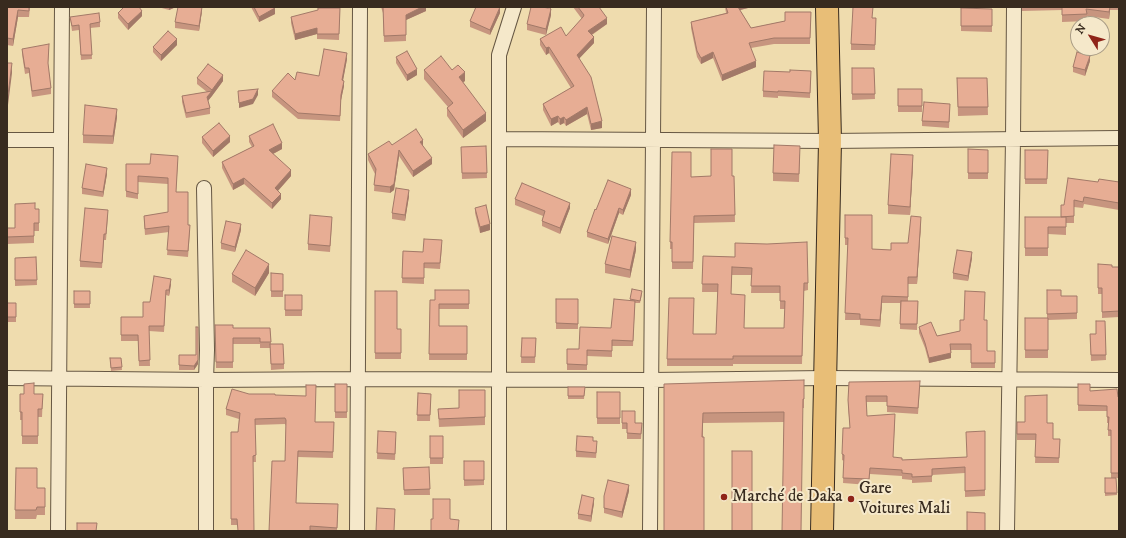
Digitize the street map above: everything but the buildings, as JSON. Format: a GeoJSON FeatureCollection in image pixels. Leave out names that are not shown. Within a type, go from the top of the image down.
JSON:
{"type":"FeatureCollection","features":[{"type":"Feature","properties":{"kind":"main road"},"geometry":{"type":"LineString","coordinates":[[822,531],[830,140],[827,7]]}},
{"type":"Feature","properties":{"kind":"street"},"geometry":{"type":"LineString","coordinates":[[58,531],[62,7]]}},
{"type":"Feature","properties":{"kind":"street"},"geometry":{"type":"LineString","coordinates":[[357,531],[360,7]]}},
{"type":"Feature","properties":{"kind":"street"},"geometry":{"type":"LineString","coordinates":[[499,531],[499,55],[514,7]]}},
{"type":"Feature","properties":{"kind":"street"},"geometry":{"type":"LineString","coordinates":[[650,531],[654,7]]}},
{"type":"Feature","properties":{"kind":"street"},"geometry":{"type":"LineString","coordinates":[[1007,531],[1014,7]]}},
{"type":"Feature","properties":{"kind":"street"},"geometry":{"type":"LineString","coordinates":[[500,139],[830,140],[1119,138]]}},
{"type":"Feature","properties":{"kind":"street"},"geometry":{"type":"LineString","coordinates":[[7,140],[61,140]]}},
{"type":"Feature","properties":{"kind":"street"},"geometry":{"type":"LineString","coordinates":[[204,188],[207,350],[206,531]]}},
{"type":"Feature","properties":{"kind":"street"},"geometry":{"type":"LineString","coordinates":[[7,378],[206,380],[652,380],[826,378],[1119,380]]}},
{"type":"Feature","properties":{"kind":"place","name":"Marché de Daka"},"geometry":{"type":"Point","coordinates":[724,497]}},
{"type":"Feature","properties":{"kind":"place","name":"Gare Voitures Mali"},"geometry":{"type":"Point","coordinates":[851,499]}}]}
